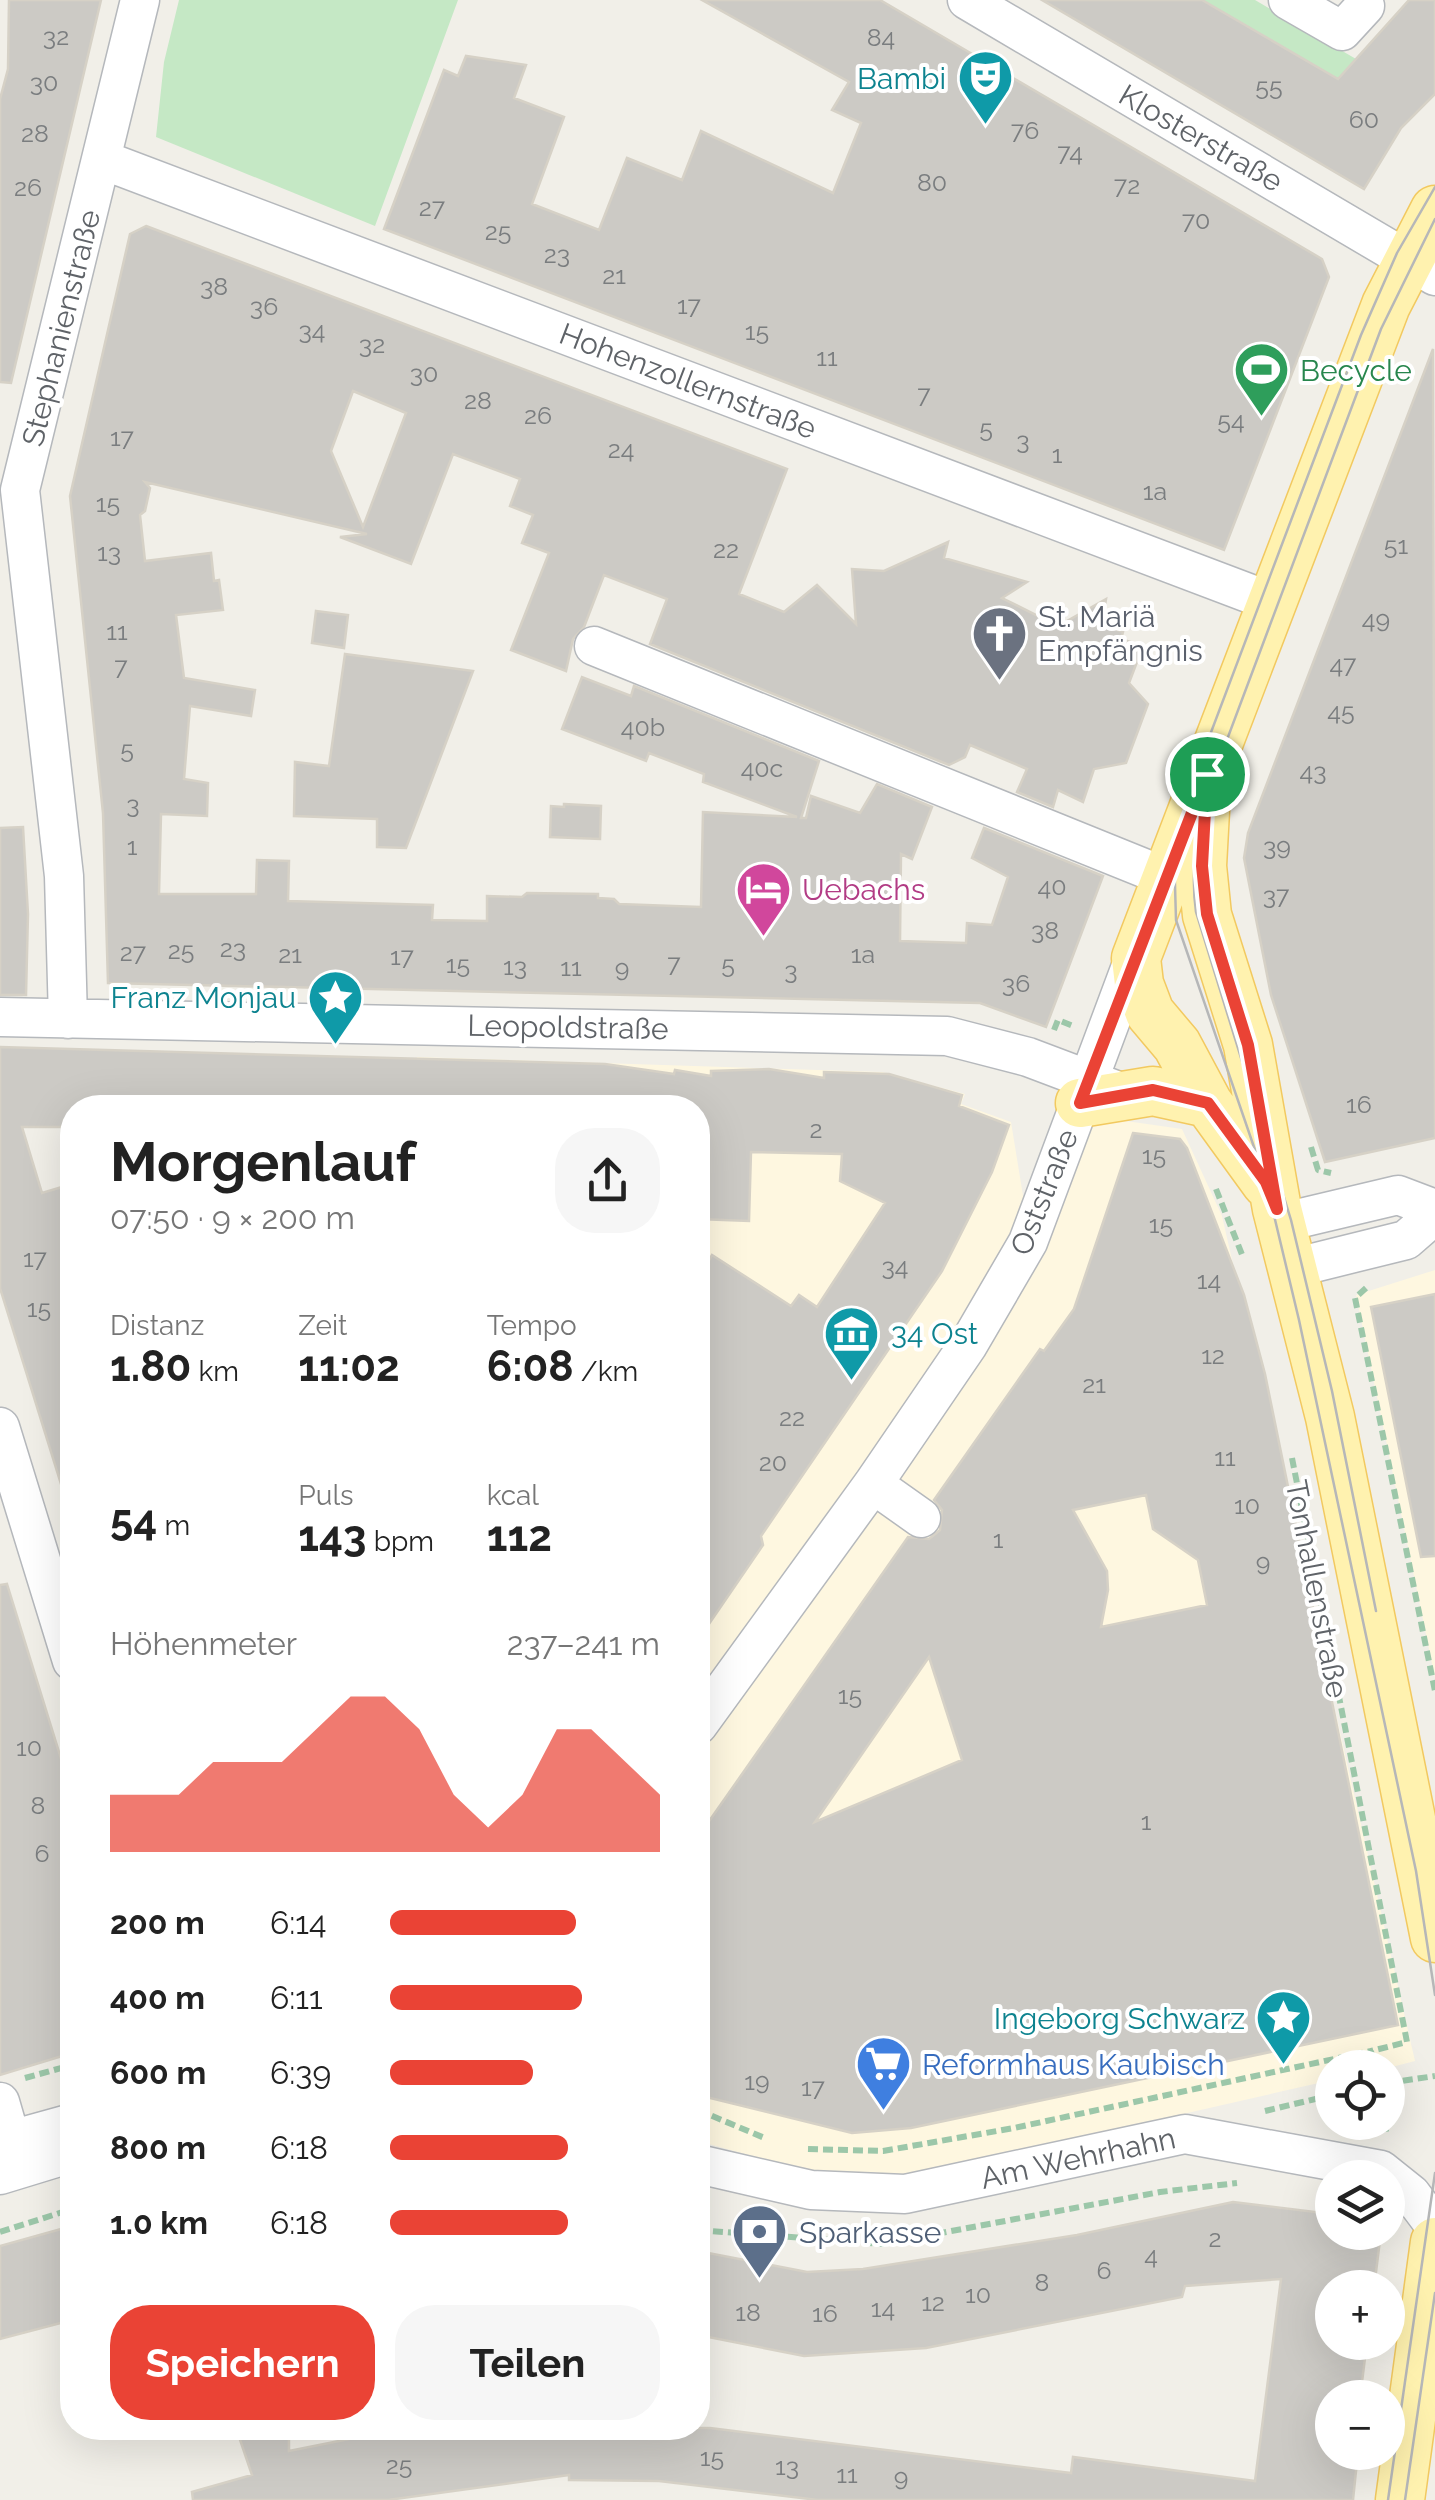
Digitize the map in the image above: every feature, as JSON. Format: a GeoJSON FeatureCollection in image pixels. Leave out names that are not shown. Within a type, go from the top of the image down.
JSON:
{"type":"FeatureCollection","features":[{"type":"Feature","properties":{"kind":"main road","name":"Oststraße"},"geometry":{"type":"LineString","coordinates":[[1139,946],[1272,602],[1421,267],[1435,210]]}},
{"type":"Feature","properties":{"kind":"main road","name":"Tonhallenstraße"},"geometry":{"type":"LineString","coordinates":[[1207,774],[1202,866],[1207,914],[1248,1045],[1275,1243]]}},
{"type":"Feature","properties":{"kind":"main road","name":"Tonhallenstraße"},"geometry":{"type":"LineString","coordinates":[[1139,946],[1137,976],[1158,1028],[1177,1045],[1208,1103],[1266,1182],[1275,1243],[1330,1417],[1421,1952]]}},
{"type":"Feature","properties":{"kind":"main road"},"geometry":{"type":"LineString","coordinates":[[1098,1092],[1161,1091],[1208,1103]]}},
{"type":"Feature","properties":{"kind":"main road"},"geometry":{"type":"LineString","coordinates":[[1400,2500],[1435,2242]]}},
{"type":"Feature","properties":{"kind":"street","name":"Stephanienstraße"},"geometry":{"type":"LineString","coordinates":[[68,1019],[64,876],[10,487],[103,160],[140,0]]}},
{"type":"Feature","properties":{"kind":"street","name":"Klosterstraße"},"geometry":{"type":"LineString","coordinates":[[968,0],[1421,267]]}},
{"type":"Feature","properties":{"kind":"street"},"geometry":{"type":"LineString","coordinates":[[1288,0],[1342,31],[1365,6]]}},
{"type":"Feature","properties":{"kind":"street","name":"Hohenzollernstraße"},"geometry":{"type":"LineString","coordinates":[[103,160],[1272,602]]}},
{"type":"Feature","properties":{"kind":"street"},"geometry":{"type":"LineString","coordinates":[[594,646],[1166,877]]}},
{"type":"Feature","properties":{"kind":"street","name":"Oststraße"},"geometry":{"type":"LineString","coordinates":[[710,1708],[873,1484],[968,1345],[1028,1242],[1098,1092],[1139,946]]}},
{"type":"Feature","properties":{"kind":"street","name":"Leopoldstraße"},"geometry":{"type":"LineString","coordinates":[[0,1017],[947,1036],[997,1047],[1098,1092]]}},
{"type":"Feature","properties":{"kind":"street"},"geometry":{"type":"LineString","coordinates":[[1275,1243],[1398,1195],[1435,1212]]}},
{"type":"Feature","properties":{"kind":"street"},"geometry":{"type":"LineString","coordinates":[[0,1426],[14,1522],[60,1632]]}},
{"type":"Feature","properties":{"kind":"street"},"geometry":{"type":"LineString","coordinates":[[873,1484],[922,1518]]}},
{"type":"Feature","properties":{"kind":"street"},"geometry":{"type":"LineString","coordinates":[[4,2152],[9,2091]]}},
{"type":"Feature","properties":{"kind":"street"},"geometry":{"type":"LineString","coordinates":[[4,2152],[60,2128]]}},
{"type":"Feature","properties":{"kind":"street","name":"Am Wehrhahn"},"geometry":{"type":"LineString","coordinates":[[710,2167],[811,2190],[904,2194],[1184,2134],[1366,2164],[1400,2183],[1435,2226]]}},
{"type":"Feature","properties":{"kind":"street"},"geometry":{"type":"LineString","coordinates":[[4,2152],[60,2154]]}},
{"type":"Feature","properties":{"kind":"path"},"geometry":{"type":"LineString","coordinates":[[1307,1133],[1318,1170],[1350,1177]]}},
{"type":"Feature","properties":{"kind":"path"},"geometry":{"type":"LineString","coordinates":[[1210,1175],[1275,1243]]}},
{"type":"Feature","properties":{"kind":"path"},"geometry":{"type":"LineString","coordinates":[[1370,1285],[1355,1298],[1435,1691]]}},
{"type":"Feature","properties":{"kind":"path","name":"Tonhallenstraße"},"geometry":{"type":"LineString","coordinates":[[1290,1447],[1407,2042],[1372,2050]]}},
{"type":"Feature","properties":{"kind":"path"},"geometry":{"type":"LineString","coordinates":[[1392,1968],[1421,1952]]}},
{"type":"Feature","properties":{"kind":"path","name":"Am Wehrhahn"},"geometry":{"type":"LineString","coordinates":[[788,2148],[883,2150],[1014,2128],[1315,2062]]}},
{"type":"Feature","properties":{"kind":"path"},"geometry":{"type":"LineString","coordinates":[[9,2091],[60,2071]]}},
{"type":"Feature","properties":{"kind":"path"},"geometry":{"type":"LineString","coordinates":[[1405,2080],[1435,2076]]}},
{"type":"Feature","properties":{"kind":"path"},"geometry":{"type":"LineString","coordinates":[[710,2115],[770,2140]]}},
{"type":"Feature","properties":{"kind":"path"},"geometry":{"type":"LineString","coordinates":[[0,2232],[60,2213]]}},
{"type":"Feature","properties":{"kind":"shaded area"},"geometry":{"type":"Polygon","coordinates":[[[417,1057],[882,1072],[965,1094],[961,1104],[1011,1122],[1026,1214],[958,1339],[710,1689],[710,1095],[416,1095],[417,1057]]]}},
{"type":"Feature","properties":{"kind":"shaded area"},"geometry":{"type":"Polygon","coordinates":[[[1091,1116],[1182,1129],[1222,1216],[1415,2061],[1405,2064],[1405,2050],[1315,2050],[1315,2084],[906,2177],[806,2171],[710,2144],[710,1731],[873,1509],[1091,1116]]]}},
{"type":"Feature","properties":{"kind":"shaded area"},"geometry":{"type":"Polygon","coordinates":[[[1435,1270],[1435,1678],[1356,1295],[1435,1270]]]}},
{"type":"Feature","properties":{"kind":"green space"},"geometry":{"type":"Polygon","coordinates":[[[179,0],[458,0],[375,226],[156,137],[164,62],[179,0]]]}},
{"type":"Feature","properties":{"kind":"green space"},"geometry":{"type":"Polygon","coordinates":[[[1202,0],[1255,0],[1356,59],[1338,79],[1202,0]]]}},
{"type":"Feature","properties":{"kind":"building"},"geometry":{"type":"Polygon","coordinates":[[[9,0],[101,0],[11,383],[0,382],[0,99],[8,69],[9,0]]]}},
{"type":"Feature","properties":{"kind":"building"},"geometry":{"type":"Polygon","coordinates":[[[702,0],[880,0],[1322,259],[1329,277],[1224,550],[384,229],[444,70],[458,76],[466,56],[526,65],[514,98],[564,117],[532,204],[599,230],[627,158],[682,180],[701,131],[833,193],[861,123],[832,110],[849,82],[702,0]]]}},
{"type":"Feature","properties":{"kind":"building"},"geometry":{"type":"Polygon","coordinates":[[[1042,0],[1202,0],[1338,79],[1409,0],[1435,0],[1435,94],[1401,128],[1364,189],[1042,0]]]}},
{"type":"Feature","properties":{"kind":"building"},"geometry":{"type":"Polygon","coordinates":[[[146,226],[787,469],[739,594],[784,612],[817,585],[856,624],[852,569],[884,571],[948,542],[944,558],[1027,582],[1002,598],[1058,626],[1106,599],[1102,624],[1123,632],[1121,639],[1143,646],[1129,683],[1148,704],[1126,763],[1094,769],[1083,802],[1058,790],[1053,807],[1017,792],[1027,769],[970,745],[965,757],[949,765],[650,644],[667,599],[604,575],[584,627],[573,639],[566,671],[511,650],[549,553],[522,543],[533,515],[510,506],[520,479],[453,454],[411,564],[340,537],[367,534],[145,482],[150,488],[145,511],[140,515],[145,561],[211,553],[214,581],[219,580],[223,610],[176,615],[184,678],[255,690],[251,716],[190,706],[184,779],[208,783],[207,816],[161,814],[159,894],[256,894],[257,860],[289,861],[288,901],[433,905],[432,920],[487,921],[487,896],[522,897],[527,893],[598,894],[598,898],[614,899],[619,904],[701,907],[703,812],[797,817],[703,782],[704,774],[649,753],[646,761],[562,729],[582,677],[631,696],[634,686],[819,761],[801,818],[806,818],[811,796],[860,813],[877,784],[932,807],[912,859],[901,854],[900,941],[966,943],[967,923],[992,925],[1008,877],[972,858],[984,828],[1103,876],[1046,1027],[980,1003],[108,983],[103,813],[70,496],[130,234],[146,226]],[[353,391],[331,451],[363,527],[406,413],[353,391]]]}},
{"type":"Feature","properties":{"kind":"building"},"geometry":{"type":"Polygon","coordinates":[[[1433,349],[1435,1138],[1325,1162],[1271,995],[1244,858],[1248,833],[1433,349]]]}},
{"type":"Feature","properties":{"kind":"building"},"geometry":{"type":"Polygon","coordinates":[[[316,611],[348,615],[344,648],[312,643],[316,611]]]}},
{"type":"Feature","properties":{"kind":"building"},"geometry":{"type":"Polygon","coordinates":[[[345,654],[473,671],[406,848],[377,847],[377,819],[294,816],[295,762],[329,766],[345,654]]]}},
{"type":"Feature","properties":{"kind":"building"},"geometry":{"type":"Polygon","coordinates":[[[551,806],[601,806],[600,839],[550,837],[551,806]]]}},
{"type":"Feature","properties":{"kind":"building"},"geometry":{"type":"Polygon","coordinates":[[[23,827],[28,914],[26,995],[0,995],[0,828],[23,827]]]}},
{"type":"Feature","properties":{"kind":"building"},"geometry":{"type":"Polygon","coordinates":[[[0,1047],[605,1064],[711,1076],[711,1071],[769,1069],[824,1078],[824,1072],[889,1074],[962,1095],[959,1106],[1009,1125],[992,1172],[942,1271],[761,1536],[763,1545],[710,1622],[710,1258],[712,1255],[791,1306],[799,1295],[817,1307],[885,1203],[840,1181],[842,1154],[751,1152],[749,1221],[710,1219],[710,1095],[60,1095],[60,1127],[22,1127],[42,1193],[60,1188],[60,1481],[0,1288],[0,1047]]]}},
{"type":"Feature","properties":{"kind":"building"},"geometry":{"type":"Polygon","coordinates":[[[1133,1133],[1180,1139],[1187,1148],[1244,1295],[1265,1374],[1398,2025],[911,2128],[852,2133],[710,2098],[710,1820],[908,1537],[929,1539],[940,1530],[942,1510],[934,1500],[1040,1349],[1044,1351],[1074,1309],[1133,1133]],[[1146,1495],[1073,1510],[1107,1571],[1108,1590],[1101,1627],[1207,1605],[1198,1560],[1153,1529],[1146,1495]],[[929,1657],[815,1822],[962,1760],[929,1657]]]}},
{"type":"Feature","properties":{"kind":"building"},"geometry":{"type":"Polygon","coordinates":[[[1435,1294],[1435,1556],[1421,1557],[1371,1307],[1435,1294]]]}},
{"type":"Feature","properties":{"kind":"building"},"geometry":{"type":"Polygon","coordinates":[[[7,1584],[60,1755],[60,2057],[0,2075],[0,1585],[7,1584]]]}},
{"type":"Feature","properties":{"kind":"building"},"geometry":{"type":"Polygon","coordinates":[[[1233,2202],[1315,2212],[1315,2250],[1379,2250],[1376,2270],[1315,2270],[1315,2360],[1365,2360],[1362,2380],[1315,2380],[1315,2470],[1356,2470],[1353,2500],[818,2500],[659,2481],[569,2480],[569,2475],[388,2500],[193,2500],[192,2492],[252,2475],[240,2440],[289,2440],[289,2451],[344,2440],[710,2440],[710,2428],[1071,2473],[1073,2457],[1255,2481],[1281,2279],[1185,2286],[1182,2297],[926,2348],[804,2356],[710,2337],[710,2253],[807,2272],[863,2269],[1077,2235],[1233,2202]]]}},
{"type":"Feature","properties":{"kind":"building"},"geometry":{"type":"Polygon","coordinates":[[[60,2229],[60,2323],[0,2339],[0,2246],[60,2229]]]}},
{"type":"Feature","properties":{"kind":"tram line"},"geometry":{"type":"LineString","coordinates":[[1435,187],[1397,253],[1361,335],[1193,780],[1174,850],[1176,920],[1266,1182],[1299,1320],[1416,1871],[1435,1995]]}},
{"type":"Feature","properties":{"kind":"tram line"},"geometry":{"type":"LineString","coordinates":[[1376,1611],[1332,1391],[1291,1220],[1196,912],[1194,875],[1201,822],[1216,769],[1381,329],[1435,219]]}},
{"type":"Feature","properties":{"kind":"tram line"},"geometry":{"type":"LineString","coordinates":[[1388,2500],[1435,2173]]}},
{"type":"Feature","properties":{"kind":"tram line"},"geometry":{"type":"LineString","coordinates":[[1405,2500],[1435,2293]]}},
{"type":"Feature","properties":{"kind":"place","name":"Bambi"},"geometry":{"type":"Point","coordinates":[985,127]}},
{"type":"Feature","properties":{"kind":"place","name":"Becycle"},"geometry":{"type":"Point","coordinates":[1261,419]}},
{"type":"Feature","properties":{"kind":"place","name":"St. Mariä Empfängnis"},"geometry":{"type":"Point","coordinates":[999,682]}},
{"type":"Feature","properties":{"kind":"place","name":"Uebachs"},"geometry":{"type":"Point","coordinates":[763,938]}},
{"type":"Feature","properties":{"kind":"place","name":"Franz Monjau"},"geometry":{"type":"Point","coordinates":[335,1046]}},
{"type":"Feature","properties":{"kind":"place","name":"34 Ost"},"geometry":{"type":"Point","coordinates":[852,1382]}},
{"type":"Feature","properties":{"kind":"place","name":"Ingeborg Schwarz"},"geometry":{"type":"Point","coordinates":[1284,2067]}},
{"type":"Feature","properties":{"kind":"place","name":"Reformhaus Kaubisch"},"geometry":{"type":"Point","coordinates":[883,2113]}},
{"type":"Feature","properties":{"kind":"place","name":"Sparkasse"},"geometry":{"type":"Point","coordinates":[760,2281]}},
{"type":"Feature","properties":{"kind":"route"},"geometry":{"type":"LineString","coordinates":[[1207,774],[1202,866],[1207,914],[1248,1045],[1277,1209],[1266,1182],[1208,1103],[1153,1090],[1080,1103],[1207,774]]}}]}
